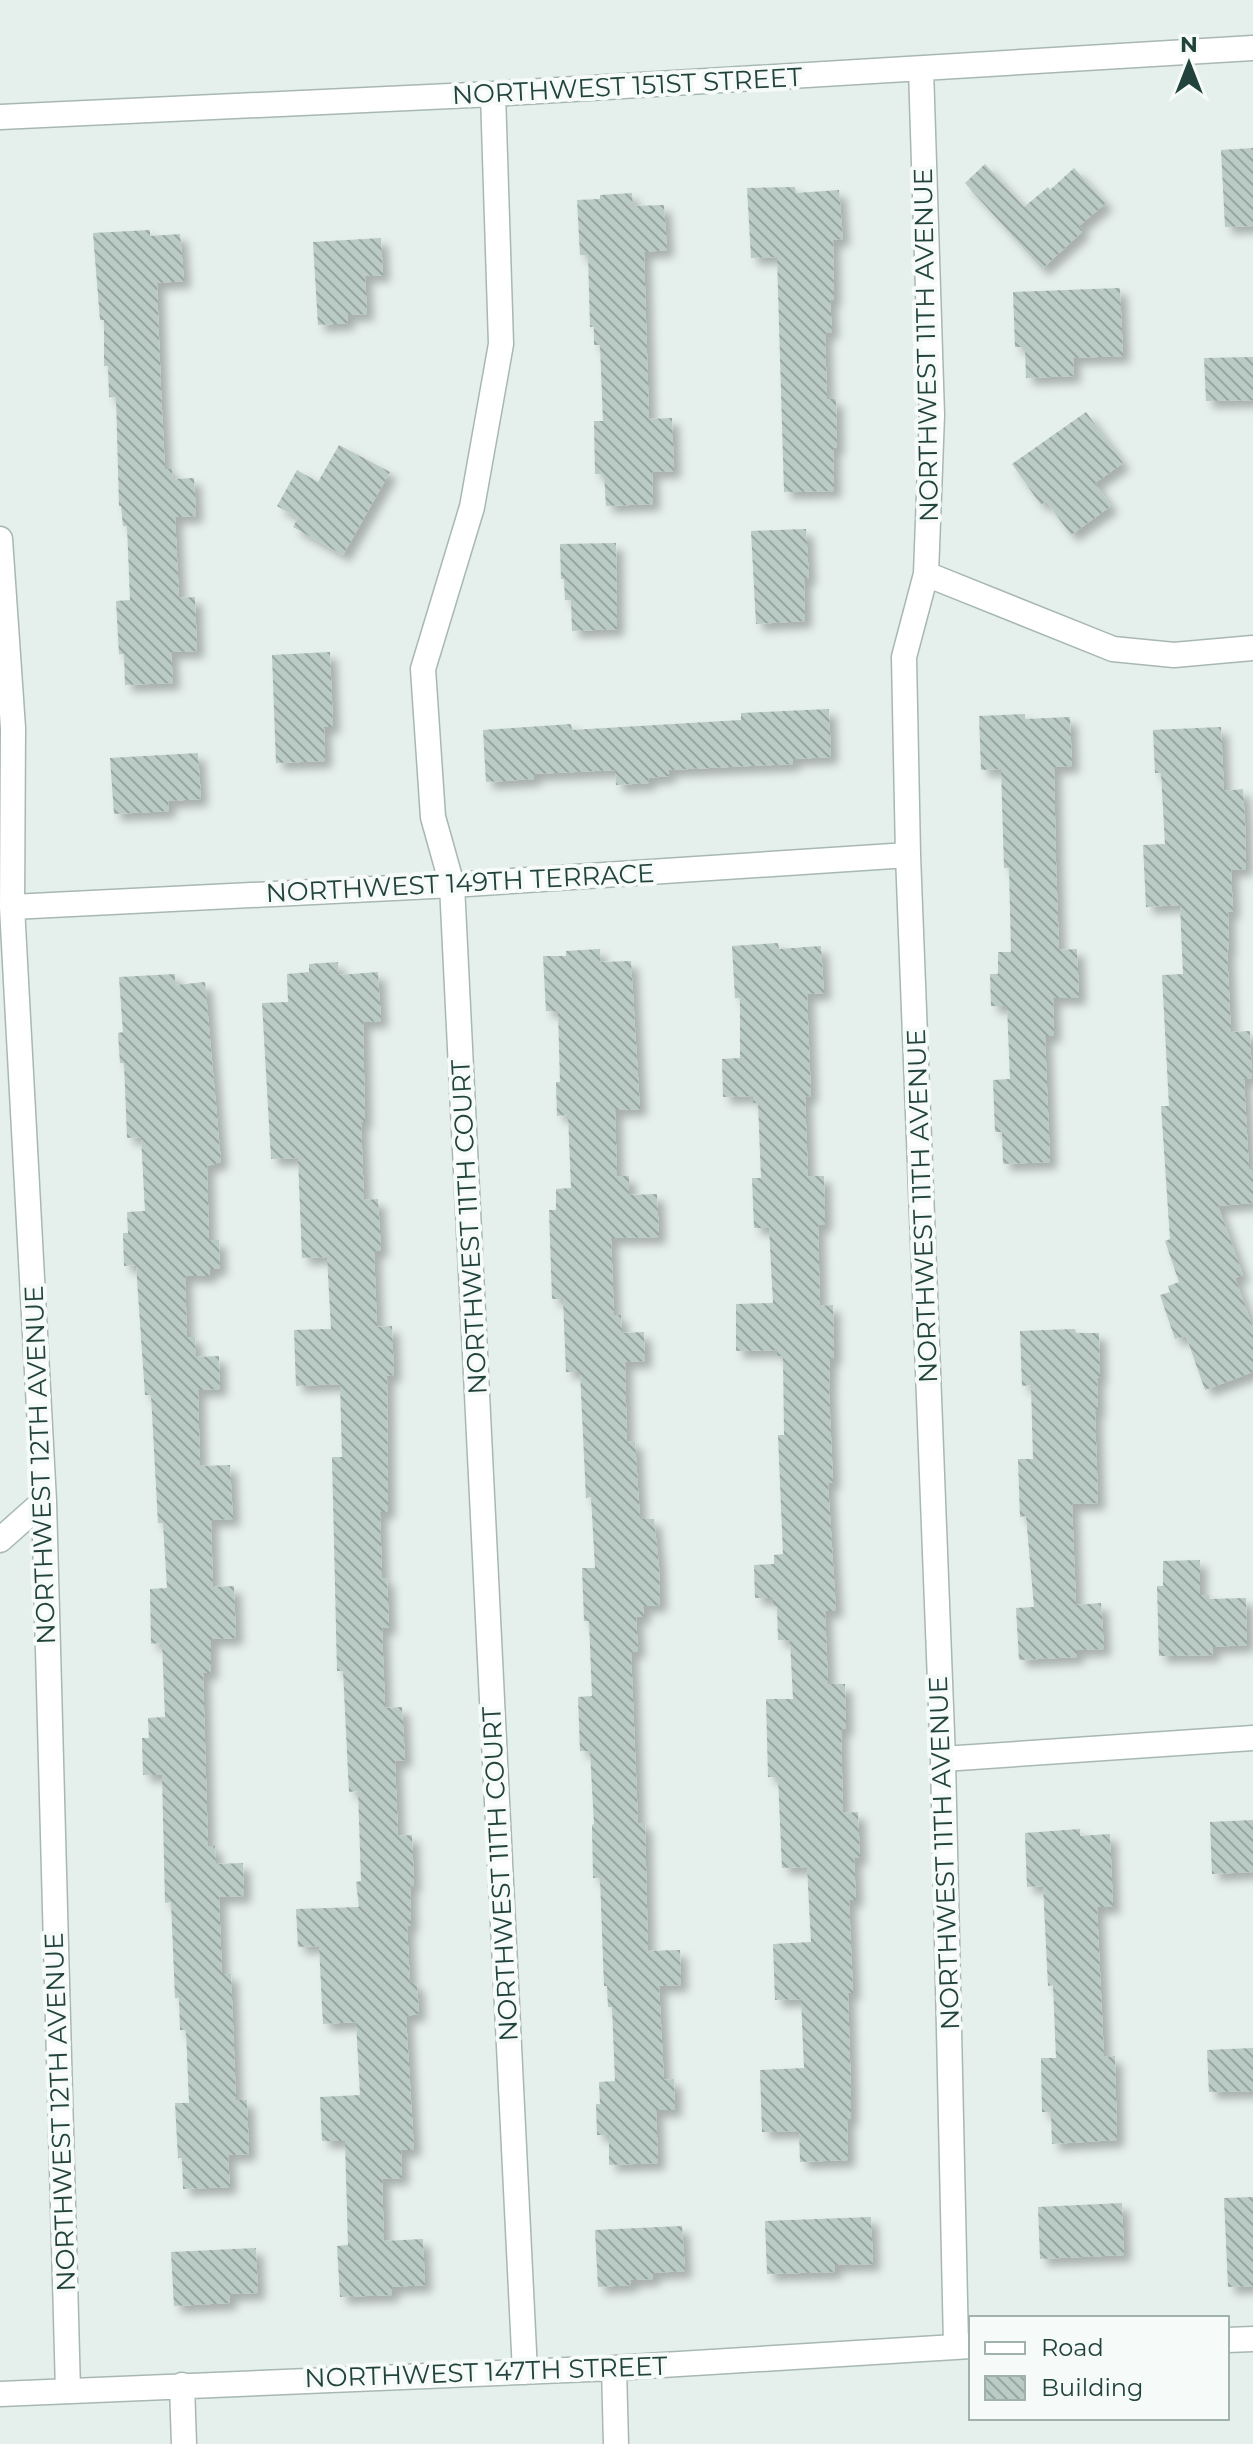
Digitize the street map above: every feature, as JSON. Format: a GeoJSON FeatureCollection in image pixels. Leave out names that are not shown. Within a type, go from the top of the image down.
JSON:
{"type":"FeatureCollection","features":[{"type":"Feature","properties":{"kind":"street","name":"NORTHWEST 151ST STREET"},"geometry":{"type":"LineString","coordinates":[[0,117],[493,94],[1253,48]]}},
{"type":"Feature","properties":{"kind":"street","name":"NORTHWEST 11TH AVENUE"},"geometry":{"type":"LineString","coordinates":[[921,69],[932,415],[926,574],[904,657],[908,855],[964,2346]]}},
{"type":"Feature","properties":{"kind":"street","name":"NORTHWEST 11TH COURT"},"geometry":{"type":"LineString","coordinates":[[493,94],[501,344],[472,507],[423,669],[433,817],[452,885],[525,2372]]}},
{"type":"Feature","properties":{"kind":"street","name":"NORTHWEST 12TH AVENUE"},"geometry":{"type":"LineString","coordinates":[[0,539],[12,907],[44,1501],[68,2391]]}},
{"type":"Feature","properties":{"kind":"street"},"geometry":{"type":"LineString","coordinates":[[926,574],[1113,649],[1174,655],[1253,648]]}},
{"type":"Feature","properties":{"kind":"street","name":"NORTHWEST 149TH TERRACE"},"geometry":{"type":"LineString","coordinates":[[12,907],[452,885],[908,855]]}},
{"type":"Feature","properties":{"kind":"street"},"geometry":{"type":"LineString","coordinates":[[0,1540],[44,1501]]}},
{"type":"Feature","properties":{"kind":"street"},"geometry":{"type":"LineString","coordinates":[[943,1759],[1253,1738]]}},
{"type":"Feature","properties":{"kind":"street"},"geometry":{"type":"LineString","coordinates":[[1229,2340],[1253,2339]]}},
{"type":"Feature","properties":{"kind":"street","name":"NORTHWEST 147TH STREET"},"geometry":{"type":"LineString","coordinates":[[0,2394],[614,2368],[964,2346]]}},
{"type":"Feature","properties":{"kind":"street"},"geometry":{"type":"LineString","coordinates":[[614,2368],[616,2444]]}},
{"type":"Feature","properties":{"kind":"street"},"geometry":{"type":"LineString","coordinates":[[182,2385],[184,2444]]}},
{"type":"Feature","properties":{"kind":"building"},"geometry":{"type":"Polygon","coordinates":[[[1253,148],[1253,226],[1225,227],[1221,150],[1253,148]]]}},
{"type":"Feature","properties":{"kind":"building"},"geometry":{"type":"Polygon","coordinates":[[[985,164],[1024,207],[1048,187],[1050,190],[1074,168],[1106,203],[1079,226],[1083,231],[1042,269],[965,183],[985,164]]]}},
{"type":"Feature","properties":{"kind":"building"},"geometry":{"type":"Polygon","coordinates":[[[795,187],[796,193],[839,190],[843,239],[833,240],[832,332],[825,333],[827,399],[836,399],[834,491],[784,492],[777,257],[751,258],[747,188],[795,187]]]}},
{"type":"Feature","properties":{"kind":"building"},"geometry":{"type":"Polygon","coordinates":[[[632,193],[633,206],[664,205],[667,250],[644,252],[649,419],[672,418],[674,471],[652,472],[653,504],[606,506],[604,474],[595,474],[594,421],[603,421],[600,345],[594,345],[594,327],[590,327],[588,255],[580,255],[577,200],[632,193]]]}},
{"type":"Feature","properties":{"kind":"building"},"geometry":{"type":"Polygon","coordinates":[[[150,230],[150,236],[180,234],[184,281],[157,283],[161,390],[165,469],[172,469],[173,479],[194,478],[196,516],[175,517],[179,598],[195,597],[197,651],[171,652],[173,683],[125,685],[124,654],[119,654],[116,601],[130,600],[127,526],[123,526],[119,506],[116,397],[109,397],[108,366],[104,366],[104,320],[100,320],[93,233],[150,230]]]}},
{"type":"Feature","properties":{"kind":"building"},"geometry":{"type":"Polygon","coordinates":[[[381,238],[383,275],[365,276],[367,314],[347,315],[348,323],[318,325],[313,242],[381,238]]]}},
{"type":"Feature","properties":{"kind":"building"},"geometry":{"type":"Polygon","coordinates":[[[1120,288],[1123,356],[1073,358],[1074,376],[1026,378],[1025,347],[1015,347],[1013,292],[1120,288]]]}},
{"type":"Feature","properties":{"kind":"building"},"geometry":{"type":"Polygon","coordinates":[[[1253,357],[1253,400],[1206,401],[1204,358],[1253,357]]]}},
{"type":"Feature","properties":{"kind":"building"},"geometry":{"type":"Polygon","coordinates":[[[1086,412],[1123,463],[1095,483],[1111,506],[1071,535],[1046,501],[1041,505],[1012,464],[1086,412]]]}},
{"type":"Feature","properties":{"kind":"building"},"geometry":{"type":"Polygon","coordinates":[[[339,445],[390,472],[343,555],[293,527],[298,518],[277,506],[297,470],[318,482],[339,445]]]}},
{"type":"Feature","properties":{"kind":"building"},"geometry":{"type":"Polygon","coordinates":[[[806,529],[809,578],[804,579],[805,621],[756,624],[751,531],[806,529]]]}},
{"type":"Feature","properties":{"kind":"building"},"geometry":{"type":"Polygon","coordinates":[[[616,543],[617,629],[572,631],[571,600],[565,600],[564,579],[561,579],[560,544],[616,543]]]}},
{"type":"Feature","properties":{"kind":"building"},"geometry":{"type":"Polygon","coordinates":[[[330,652],[333,727],[324,727],[325,761],[276,763],[272,655],[330,652]]]}},
{"type":"Feature","properties":{"kind":"building"},"geometry":{"type":"Polygon","coordinates":[[[829,709],[831,757],[793,759],[793,764],[668,770],[669,776],[648,778],[649,783],[616,785],[615,770],[534,774],[534,779],[486,782],[483,730],[571,724],[572,730],[741,720],[741,713],[829,709]]]}},
{"type":"Feature","properties":{"kind":"building"},"geometry":{"type":"Polygon","coordinates":[[[1025,714],[1025,719],[1070,717],[1072,766],[1054,767],[1056,862],[1059,950],[1077,949],[1079,998],[1053,998],[1054,1036],[1045,1036],[1050,1162],[1003,1164],[1002,1132],[995,1132],[993,1080],[1010,1079],[1007,1006],[991,1006],[990,974],[998,974],[998,952],[1011,952],[1009,868],[1004,868],[1001,769],[981,770],[979,716],[1025,714]]]}},
{"type":"Feature","properties":{"kind":"building"},"geometry":{"type":"Polygon","coordinates":[[[1221,727],[1224,791],[1243,789],[1246,869],[1231,870],[1233,912],[1228,912],[1227,950],[1231,1032],[1250,1031],[1252,1078],[1244,1079],[1249,1169],[1253,1169],[1253,1203],[1218,1206],[1243,1275],[1235,1278],[1253,1328],[1253,1372],[1205,1390],[1186,1336],[1175,1339],[1160,1295],[1170,1292],[1168,1286],[1179,1282],[1165,1241],[1170,1239],[1161,1106],[1169,1106],[1162,975],[1183,974],[1180,905],[1146,907],[1143,845],[1165,844],[1161,773],[1155,773],[1153,730],[1221,727]]]}},
{"type":"Feature","properties":{"kind":"building"},"geometry":{"type":"Polygon","coordinates":[[[198,753],[201,799],[168,801],[169,811],[114,814],[110,758],[198,753]]]}},
{"type":"Feature","properties":{"kind":"building"},"geometry":{"type":"Polygon","coordinates":[[[778,943],[779,949],[821,946],[824,993],[807,994],[811,1096],[805,1097],[808,1176],[824,1176],[825,1225],[818,1225],[820,1306],[833,1305],[834,1358],[830,1358],[829,1390],[833,1483],[828,1483],[836,1611],[825,1611],[828,1684],[845,1684],[846,1729],[841,1729],[843,1813],[858,1812],[860,1858],[854,1858],[856,1900],[849,1900],[853,1993],[848,1993],[851,2119],[847,2119],[848,2160],[800,2162],[799,2131],[762,2132],[760,2070],[804,2068],[801,1999],[775,2000],[773,1944],[811,1942],[807,1867],[782,1868],[778,1777],[768,1777],[766,1699],[793,1699],[790,1640],[778,1640],[777,1606],[773,1606],[773,1598],[755,1598],[754,1565],[774,1564],[774,1555],[783,1554],[778,1435],[784,1435],[783,1356],[777,1356],[777,1350],[736,1351],[736,1304],[773,1303],[769,1228],[754,1228],[752,1178],[761,1178],[758,1103],[753,1103],[753,1096],[723,1097],[722,1059],[740,1058],[740,998],[735,998],[732,946],[778,943]]]}},
{"type":"Feature","properties":{"kind":"building"},"geometry":{"type":"Polygon","coordinates":[[[600,949],[600,962],[631,961],[640,1109],[615,1110],[617,1176],[629,1176],[629,1195],[657,1194],[659,1237],[611,1238],[614,1315],[621,1315],[622,1333],[644,1332],[645,1361],[625,1362],[627,1442],[635,1441],[640,1519],[654,1519],[659,1566],[660,1605],[643,1606],[644,1617],[636,1617],[638,1651],[631,1652],[638,1823],[645,1823],[648,1951],[680,1950],[681,1985],[659,1986],[664,2080],[674,2079],[675,2110],[656,2110],[658,2163],[609,2165],[609,2135],[597,2135],[596,2104],[600,2104],[599,2082],[615,2081],[612,2007],[608,2007],[607,1986],[604,1986],[600,1878],[593,1878],[590,1751],[580,1751],[578,1697],[592,1696],[589,1621],[584,1621],[582,1568],[595,1568],[591,1497],[586,1498],[580,1372],[566,1372],[563,1299],[552,1299],[549,1210],[556,1210],[556,1189],[571,1188],[568,1115],[557,1116],[556,1082],[560,1082],[558,1011],[546,1011],[543,956],[566,956],[566,951],[600,949]]]}},
{"type":"Feature","properties":{"kind":"building"},"geometry":{"type":"Polygon","coordinates":[[[338,962],[339,975],[378,972],[381,1021],[363,1022],[365,1122],[361,1122],[364,1200],[378,1199],[381,1251],[374,1251],[377,1327],[392,1326],[394,1375],[387,1376],[388,1512],[380,1512],[382,1578],[387,1578],[389,1628],[382,1628],[385,1708],[402,1707],[405,1760],[395,1761],[398,1836],[412,1835],[414,1885],[410,1886],[411,1926],[407,1926],[410,1983],[417,1983],[419,2014],[406,2016],[414,2150],[401,2150],[402,2178],[382,2179],[384,2241],[423,2239],[425,2285],[392,2287],[392,2295],[340,2297],[337,2246],[348,2245],[345,2141],[322,2141],[320,2097],[360,2095],[356,2022],[323,2024],[319,1946],[298,1947],[296,1909],[359,1907],[356,1882],[361,1881],[358,1791],[349,1792],[343,1671],[337,1671],[332,1457],[342,1457],[340,1384],[296,1386],[294,1330],[331,1329],[327,1257],[302,1258],[298,1158],[271,1159],[262,1003],[288,1002],[287,974],[309,972],[309,964],[338,962]]]}},
{"type":"Feature","properties":{"kind":"building"},"geometry":{"type":"Polygon","coordinates":[[[175,974],[175,985],[205,982],[221,1162],[207,1166],[209,1240],[219,1240],[220,1269],[210,1269],[210,1276],[185,1276],[187,1337],[195,1337],[196,1357],[219,1356],[220,1389],[198,1390],[200,1466],[230,1465],[233,1519],[211,1520],[213,1587],[234,1586],[236,1638],[211,1639],[211,1673],[203,1673],[208,1846],[215,1846],[216,1864],[243,1863],[244,1896],[219,1897],[222,1974],[231,1974],[236,2100],[247,2100],[249,2154],[228,2155],[230,2187],[183,2189],[175,2103],[189,2103],[186,2030],[180,2030],[179,1998],[175,1998],[171,1902],[165,1903],[162,1775],[143,1775],[142,1738],[149,1738],[148,1718],[165,1717],[162,1643],[151,1644],[150,1589],[167,1588],[163,1523],[158,1523],[151,1395],[145,1395],[136,1265],[124,1266],[123,1233],[128,1233],[127,1212],[145,1211],[141,1137],[127,1138],[124,1063],[120,1063],[118,1033],[123,1032],[119,977],[175,974]]]}},
{"type":"Feature","properties":{"kind":"building"},"geometry":{"type":"Polygon","coordinates":[[[1075,1329],[1076,1333],[1099,1333],[1100,1377],[1097,1378],[1098,1411],[1095,1411],[1098,1503],[1072,1504],[1076,1605],[1101,1603],[1104,1649],[1077,1650],[1077,1657],[1019,1660],[1016,1608],[1034,1607],[1026,1516],[1020,1517],[1018,1459],[1033,1459],[1031,1385],[1022,1386],[1020,1331],[1075,1329]]]}},
{"type":"Feature","properties":{"kind":"building"},"geometry":{"type":"Polygon","coordinates":[[[1200,1560],[1200,1595],[1209,1595],[1209,1599],[1246,1598],[1247,1645],[1212,1647],[1213,1655],[1159,1656],[1157,1586],[1163,1586],[1163,1561],[1200,1560]]]}},
{"type":"Feature","properties":{"kind":"building"},"geometry":{"type":"Polygon","coordinates":[[[1253,1820],[1253,1872],[1212,1874],[1210,1822],[1253,1820]]]}},
{"type":"Feature","properties":{"kind":"building"},"geometry":{"type":"Polygon","coordinates":[[[1080,1829],[1080,1836],[1110,1834],[1113,1907],[1097,1907],[1104,2057],[1115,2056],[1117,2140],[1052,2144],[1051,2112],[1042,2112],[1041,2058],[1056,2058],[1053,1985],[1048,1986],[1043,1886],[1027,1887],[1025,1833],[1080,1829]]]}},
{"type":"Feature","properties":{"kind":"building"},"geometry":{"type":"Polygon","coordinates":[[[1253,2048],[1253,2091],[1209,2092],[1207,2050],[1253,2048]]]}},
{"type":"Feature","properties":{"kind":"building"},"geometry":{"type":"Polygon","coordinates":[[[1253,2197],[1253,2286],[1228,2287],[1224,2198],[1253,2197]]]}},
{"type":"Feature","properties":{"kind":"building"},"geometry":{"type":"Polygon","coordinates":[[[1122,2203],[1124,2255],[1040,2259],[1038,2207],[1122,2203]]]}},
{"type":"Feature","properties":{"kind":"building"},"geometry":{"type":"Polygon","coordinates":[[[871,2217],[873,2264],[834,2265],[835,2272],[767,2274],[765,2221],[871,2217]]]}},
{"type":"Feature","properties":{"kind":"building"},"geometry":{"type":"Polygon","coordinates":[[[682,2226],[685,2271],[653,2273],[653,2279],[631,2280],[631,2285],[598,2287],[595,2230],[682,2226]]]}},
{"type":"Feature","properties":{"kind":"building"},"geometry":{"type":"Polygon","coordinates":[[[256,2248],[258,2293],[229,2294],[230,2303],[174,2306],[171,2252],[256,2248]]]}}]}
